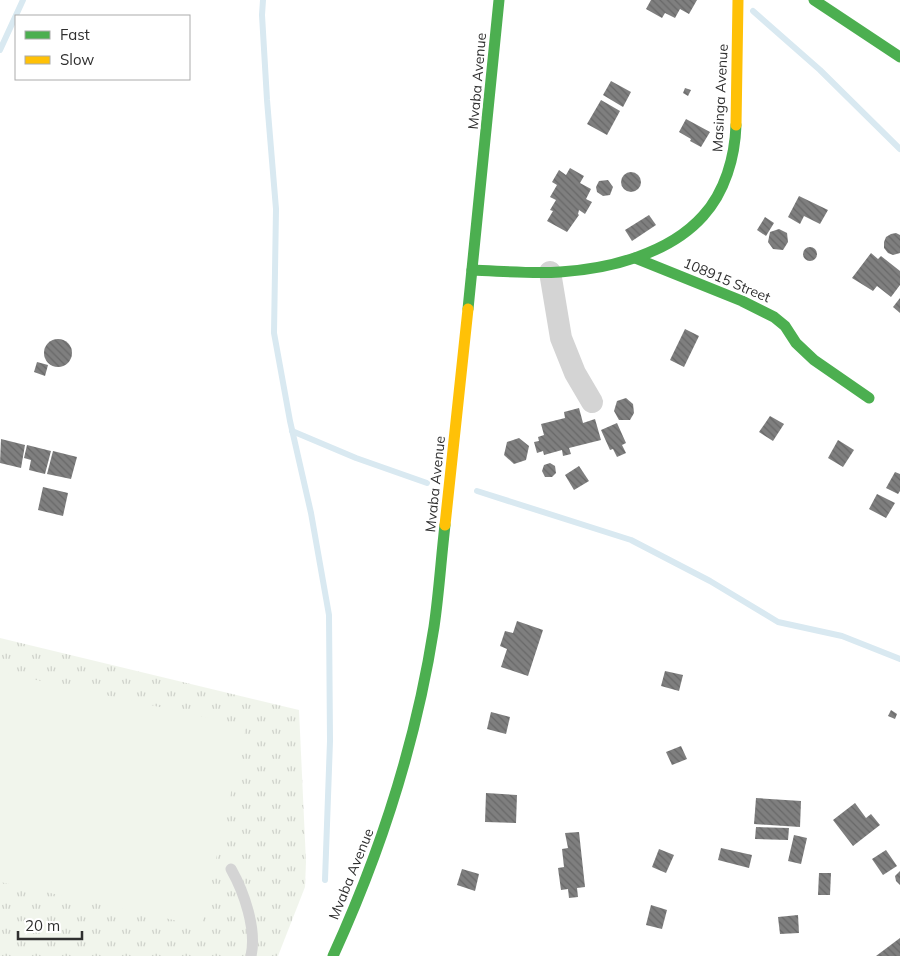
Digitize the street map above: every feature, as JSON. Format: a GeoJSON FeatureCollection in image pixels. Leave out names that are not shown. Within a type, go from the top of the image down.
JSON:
{"type":"FeatureCollection","features":[{"type":"Feature","properties":{"kind":"street","name":"Mvaba Avenue"},"geometry":{"type":"LineString","coordinates":[[332,956],[359,899],[379,846],[403,772],[420,702],[434,626],[499,0]]}},
{"type":"Feature","properties":{"kind":"street","name":"Masinga Avenue"},"geometry":{"type":"LineString","coordinates":[[472,270],[550,272],[585,270],[635,258],[668,242],[687,230],[704,215],[727,173],[733,154],[738,91],[738,0]]}},
{"type":"Feature","properties":{"kind":"street"},"geometry":{"type":"LineString","coordinates":[[814,0],[900,57]]}},
{"type":"Feature","properties":{"kind":"street","name":"108915 Street"},"geometry":{"type":"LineString","coordinates":[[635,258],[742,301],[774,317],[785,326],[796,343],[814,360],[869,398]]}},
{"type":"Feature","properties":{"kind":"street"},"geometry":{"type":"LineString","coordinates":[[550,272],[561,338],[574,373],[592,402]]}},
{"type":"Feature","properties":{"kind":"lane"},"geometry":{"type":"LineString","coordinates":[[231,869],[241,886],[247,909],[254,943],[251,956]]}},
{"type":"Feature","properties":{"kind":"green space"},"geometry":{"type":"Polygon","coordinates":[[[0,638],[299,710],[306,862],[305,887],[278,956],[0,956],[0,638]]]}},
{"type":"Feature","properties":{"kind":"green space"},"geometry":{"type":"Polygon","coordinates":[[[0,672],[246,726],[201,926],[0,882],[0,672]]]}},
{"type":"Feature","properties":{"kind":"building"},"geometry":{"type":"Polygon","coordinates":[[[651,0],[697,0],[689,14],[680,9],[675,18],[665,13],[662,18],[646,9],[651,0]]]}},
{"type":"Feature","properties":{"kind":"building"},"geometry":{"type":"Polygon","coordinates":[[[611,81],[631,92],[623,107],[603,95],[611,81]]]}},
{"type":"Feature","properties":{"kind":"building"},"geometry":{"type":"Polygon","coordinates":[[[685,88],[691,90],[688,96],[683,93],[685,88]]]}},
{"type":"Feature","properties":{"kind":"building"},"geometry":{"type":"Polygon","coordinates":[[[601,100],[620,111],[607,135],[587,124],[601,100]]]}},
{"type":"Feature","properties":{"kind":"building"},"geometry":{"type":"Polygon","coordinates":[[[686,119],[710,132],[701,147],[679,132],[686,119]]]}},
{"type":"Feature","properties":{"kind":"building"},"geometry":{"type":"Polygon","coordinates":[[[570,168],[584,176],[580,183],[591,189],[586,199],[592,202],[585,214],[579,210],[579,215],[567,232],[547,221],[553,211],[550,210],[556,200],[550,197],[557,185],[552,182],[559,170],[566,175],[570,168]]]}},
{"type":"Feature","properties":{"kind":"building"},"geometry":{"type":"Polygon","coordinates":[[[631,172],[638,175],[641,182],[638,189],[631,192],[624,189],[621,182],[624,175],[631,172]]]}},
{"type":"Feature","properties":{"kind":"building"},"geometry":{"type":"Polygon","coordinates":[[[608,180],[613,187],[610,195],[603,196],[597,192],[596,187],[599,181],[608,180]]]}},
{"type":"Feature","properties":{"kind":"building"},"geometry":{"type":"Polygon","coordinates":[[[799,196],[828,210],[820,224],[804,216],[800,224],[788,217],[799,196]]]}},
{"type":"Feature","properties":{"kind":"building"},"geometry":{"type":"Polygon","coordinates":[[[649,215],[656,225],[632,241],[625,230],[649,215]]]}},
{"type":"Feature","properties":{"kind":"building"},"geometry":{"type":"Polygon","coordinates":[[[765,217],[774,223],[766,236],[757,230],[765,217]]]}},
{"type":"Feature","properties":{"kind":"building"},"geometry":{"type":"Polygon","coordinates":[[[779,229],[787,233],[788,242],[783,250],[773,249],[768,242],[770,232],[779,229]]]}},
{"type":"Feature","properties":{"kind":"building"},"geometry":{"type":"Polygon","coordinates":[[[896,233],[900,235],[900,253],[893,255],[884,248],[884,242],[886,237],[896,233]]]}},
{"type":"Feature","properties":{"kind":"building"},"geometry":{"type":"Polygon","coordinates":[[[807,247],[813,247],[817,254],[813,261],[807,261],[803,257],[803,251],[807,247]]]}},
{"type":"Feature","properties":{"kind":"building"},"geometry":{"type":"Polygon","coordinates":[[[871,253],[878,259],[881,256],[900,271],[900,285],[891,297],[877,286],[873,291],[852,278],[871,253]]]}},
{"type":"Feature","properties":{"kind":"building"},"geometry":{"type":"Polygon","coordinates":[[[900,298],[900,313],[893,307],[900,298]]]}},
{"type":"Feature","properties":{"kind":"building"},"geometry":{"type":"Polygon","coordinates":[[[685,329],[699,336],[684,367],[670,360],[685,329]]]}},
{"type":"Feature","properties":{"kind":"building"},"geometry":{"type":"Polygon","coordinates":[[[58,339],[68,343],[72,353],[68,363],[58,367],[48,363],[44,353],[48,343],[58,339]]]}},
{"type":"Feature","properties":{"kind":"building"},"geometry":{"type":"Polygon","coordinates":[[[37,362],[48,365],[45,376],[34,372],[37,362]]]}},
{"type":"Feature","properties":{"kind":"building"},"geometry":{"type":"Polygon","coordinates":[[[626,398],[633,404],[634,413],[630,420],[619,420],[614,411],[617,401],[626,398]]]}},
{"type":"Feature","properties":{"kind":"building"},"geometry":{"type":"Polygon","coordinates":[[[579,408],[583,423],[595,419],[601,440],[569,448],[571,454],[563,456],[562,450],[544,455],[543,451],[537,453],[534,442],[539,441],[538,437],[544,435],[541,424],[565,418],[564,412],[579,408]]]}},
{"type":"Feature","properties":{"kind":"building"},"geometry":{"type":"Polygon","coordinates":[[[770,416],[784,424],[773,441],[759,432],[770,416]]]}},
{"type":"Feature","properties":{"kind":"building"},"geometry":{"type":"Polygon","coordinates":[[[617,423],[626,443],[622,445],[626,453],[617,457],[613,449],[610,450],[601,430],[617,423]]]}},
{"type":"Feature","properties":{"kind":"building"},"geometry":{"type":"Polygon","coordinates":[[[519,438],[529,446],[526,460],[514,464],[504,455],[507,442],[519,438]]]}},
{"type":"Feature","properties":{"kind":"building"},"geometry":{"type":"Polygon","coordinates":[[[1,439],[25,445],[21,468],[0,463],[1,439]]]}},
{"type":"Feature","properties":{"kind":"building"},"geometry":{"type":"Polygon","coordinates":[[[838,440],[854,450],[843,467],[828,458],[838,440]]]}},
{"type":"Feature","properties":{"kind":"building"},"geometry":{"type":"Polygon","coordinates":[[[27,445],[51,451],[45,474],[29,470],[31,460],[24,458],[27,445]]]}},
{"type":"Feature","properties":{"kind":"building"},"geometry":{"type":"Polygon","coordinates":[[[53,451],[77,457],[71,479],[47,474],[53,451]]]}},
{"type":"Feature","properties":{"kind":"building"},"geometry":{"type":"Polygon","coordinates":[[[550,463],[555,466],[556,473],[552,477],[545,477],[542,471],[544,465],[550,463]]]}},
{"type":"Feature","properties":{"kind":"building"},"geometry":{"type":"Polygon","coordinates":[[[579,466],[589,481],[574,490],[565,475],[579,466]]]}},
{"type":"Feature","properties":{"kind":"building"},"geometry":{"type":"Polygon","coordinates":[[[895,472],[900,474],[900,491],[898,494],[886,488],[895,472]]]}},
{"type":"Feature","properties":{"kind":"building"},"geometry":{"type":"Polygon","coordinates":[[[43,487],[68,493],[63,516],[38,510],[43,487]]]}},
{"type":"Feature","properties":{"kind":"building"},"geometry":{"type":"Polygon","coordinates":[[[877,494],[895,503],[886,518],[869,509],[877,494]]]}},
{"type":"Feature","properties":{"kind":"building"},"geometry":{"type":"Polygon","coordinates":[[[517,621],[543,630],[528,676],[501,667],[507,649],[500,646],[505,631],[513,633],[517,621]]]}},
{"type":"Feature","properties":{"kind":"building"},"geometry":{"type":"Polygon","coordinates":[[[665,671],[683,675],[679,691],[661,686],[665,671]]]}},
{"type":"Feature","properties":{"kind":"building"},"geometry":{"type":"Polygon","coordinates":[[[891,710],[897,714],[895,719],[888,716],[891,710]]]}},
{"type":"Feature","properties":{"kind":"building"},"geometry":{"type":"Polygon","coordinates":[[[491,712],[510,717],[506,734],[487,729],[491,712]]]}},
{"type":"Feature","properties":{"kind":"building"},"geometry":{"type":"Polygon","coordinates":[[[681,746],[687,759],[672,765],[666,752],[681,746]]]}},
{"type":"Feature","properties":{"kind":"building"},"geometry":{"type":"Polygon","coordinates":[[[486,793],[517,795],[516,823],[485,822],[486,793]]]}},
{"type":"Feature","properties":{"kind":"building"},"geometry":{"type":"Polygon","coordinates":[[[756,798],[801,801],[800,827],[754,824],[756,798]]]}},
{"type":"Feature","properties":{"kind":"building"},"geometry":{"type":"Polygon","coordinates":[[[855,803],[866,818],[871,814],[880,825],[853,846],[833,820],[855,803]]]}},
{"type":"Feature","properties":{"kind":"building"},"geometry":{"type":"Polygon","coordinates":[[[756,827],[789,828],[788,840],[755,839],[756,827]]]}},
{"type":"Feature","properties":{"kind":"building"},"geometry":{"type":"Polygon","coordinates":[[[579,832],[585,887],[577,888],[578,897],[569,898],[568,889],[561,890],[558,868],[564,867],[562,849],[568,848],[565,833],[579,832]]]}},
{"type":"Feature","properties":{"kind":"building"},"geometry":{"type":"Polygon","coordinates":[[[794,835],[807,838],[801,864],[788,861],[794,835]]]}},
{"type":"Feature","properties":{"kind":"building"},"geometry":{"type":"Polygon","coordinates":[[[721,848],[752,855],[749,868],[718,860],[721,848]]]}},
{"type":"Feature","properties":{"kind":"building"},"geometry":{"type":"Polygon","coordinates":[[[659,849],[674,855],[666,873],[652,867],[659,849]]]}},
{"type":"Feature","properties":{"kind":"building"},"geometry":{"type":"Polygon","coordinates":[[[886,850],[897,866],[883,875],[872,859],[886,850]]]}},
{"type":"Feature","properties":{"kind":"building"},"geometry":{"type":"Polygon","coordinates":[[[462,869],[479,874],[475,891],[457,885],[462,869]]]}},
{"type":"Feature","properties":{"kind":"building"},"geometry":{"type":"Polygon","coordinates":[[[900,871],[900,885],[896,881],[895,876],[900,871]]]}},
{"type":"Feature","properties":{"kind":"building"},"geometry":{"type":"Polygon","coordinates":[[[819,873],[831,873],[830,895],[818,895],[819,873]]]}},
{"type":"Feature","properties":{"kind":"building"},"geometry":{"type":"Polygon","coordinates":[[[651,905],[667,910],[662,929],[646,925],[651,905]]]}},
{"type":"Feature","properties":{"kind":"building"},"geometry":{"type":"Polygon","coordinates":[[[798,915],[799,933],[780,934],[778,917],[798,915]]]}},
{"type":"Feature","properties":{"kind":"building"},"geometry":{"type":"Polygon","coordinates":[[[900,938],[900,956],[876,956],[900,938]]]}},
{"type":"Feature","properties":{"kind":"waterway"},"geometry":{"type":"LineString","coordinates":[[16,15],[23,0]]}},
{"type":"Feature","properties":{"kind":"waterway"},"geometry":{"type":"LineString","coordinates":[[263,0],[262,15],[267,100],[276,209],[274,333],[290,421],[311,513],[329,615],[330,741],[325,880]]}},
{"type":"Feature","properties":{"kind":"waterway"},"geometry":{"type":"LineString","coordinates":[[753,11],[820,70],[900,149]]}},
{"type":"Feature","properties":{"kind":"waterway"},"geometry":{"type":"LineString","coordinates":[[0,50],[15,17]]}},
{"type":"Feature","properties":{"kind":"waterway"},"geometry":{"type":"LineString","coordinates":[[292,431],[356,458],[427,483]]}},
{"type":"Feature","properties":{"kind":"waterway"},"geometry":{"type":"LineString","coordinates":[[477,491],[631,540],[710,581],[778,622],[842,636],[900,659]]}},
{"type":"Feature","properties":{"kind":"traffic: fast"},"geometry":{"type":"LineString","coordinates":[[468,309],[499,0]]}},
{"type":"Feature","properties":{"kind":"traffic: fast"},"geometry":{"type":"LineString","coordinates":[[814,0],[900,57]]}},
{"type":"Feature","properties":{"kind":"traffic: fast"},"geometry":{"type":"LineString","coordinates":[[472,270],[538,273],[579,270],[618,263],[656,250],[689,229],[711,207],[723,185],[731,162],[736,125]]}},
{"type":"Feature","properties":{"kind":"traffic: fast"},"geometry":{"type":"LineString","coordinates":[[635,258],[742,301],[774,317],[785,326],[796,343],[814,360],[869,398]]}},
{"type":"Feature","properties":{"kind":"traffic: fast"},"geometry":{"type":"LineString","coordinates":[[333,956],[351,916],[382,835],[418,712],[434,627],[445,525]]}},
{"type":"Feature","properties":{"kind":"traffic: slow"},"geometry":{"type":"LineString","coordinates":[[736,125],[738,0]]}},
{"type":"Feature","properties":{"kind":"traffic: slow"},"geometry":{"type":"LineString","coordinates":[[445,525],[468,309]]}}]}
